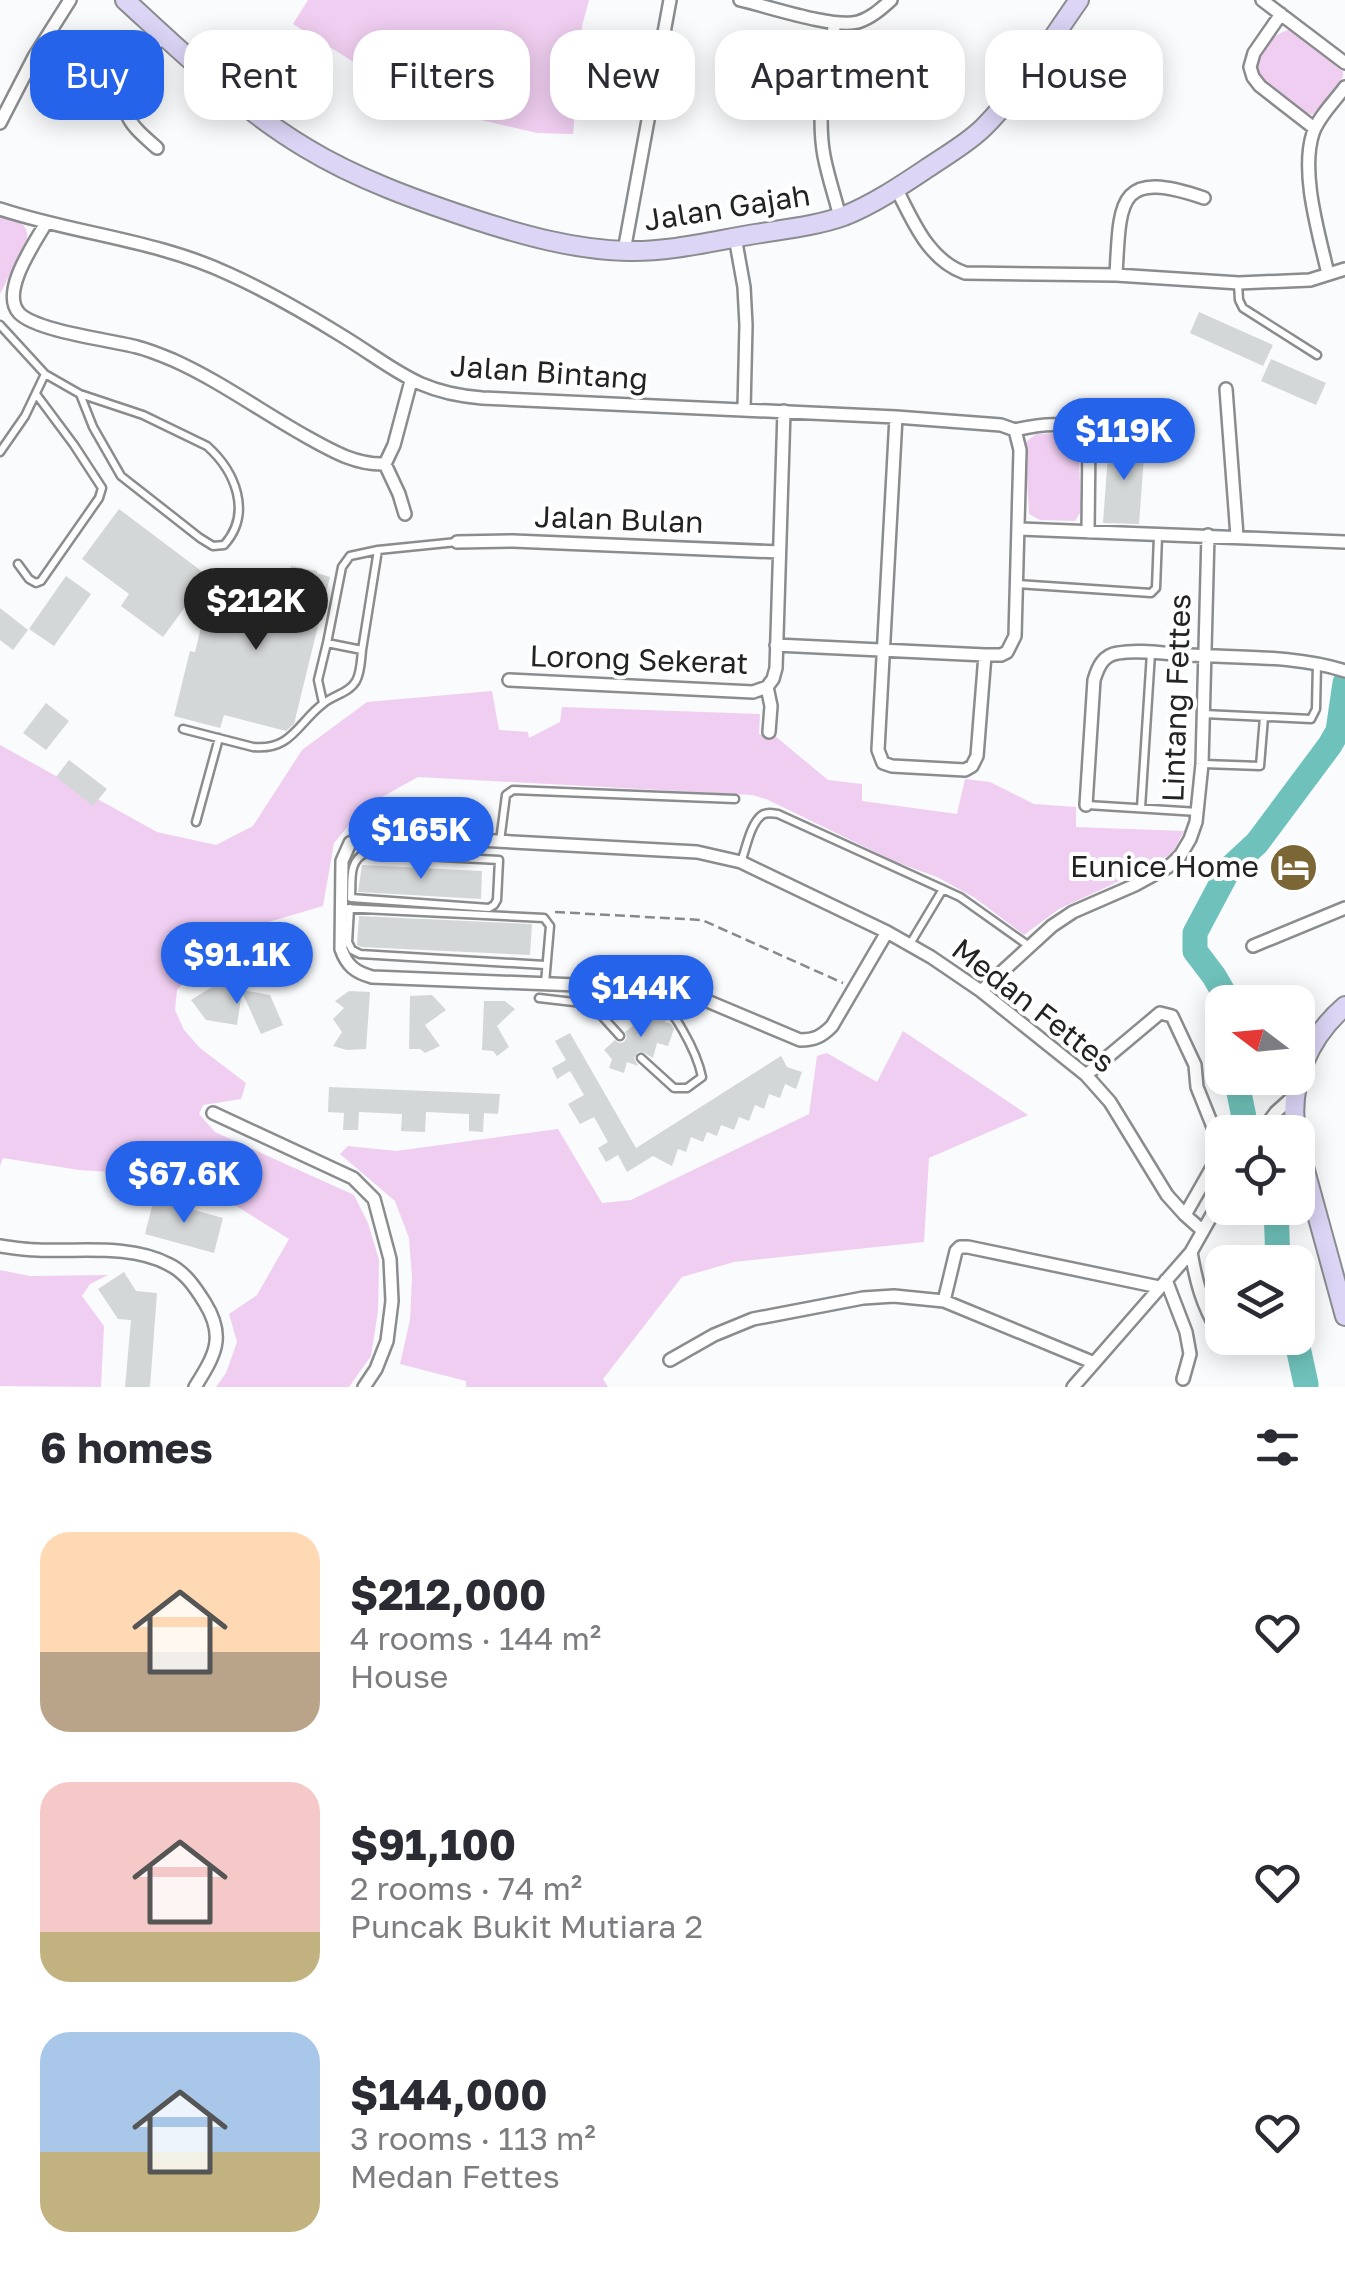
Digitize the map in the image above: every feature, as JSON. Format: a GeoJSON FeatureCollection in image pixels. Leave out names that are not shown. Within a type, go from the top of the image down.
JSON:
{"type":"FeatureCollection","features":[{"type":"Feature","properties":{"kind":"street"},"geometry":{"type":"LineString","coordinates":[[0,123],[34,57],[70,0]]}},
{"type":"Feature","properties":{"kind":"street","name":"Jalan Gajah"},"geometry":{"type":"LineString","coordinates":[[124,0],[157,30]]}},
{"type":"Feature","properties":{"kind":"street"},"geometry":{"type":"LineString","coordinates":[[624,251],[670,0]]}},
{"type":"Feature","properties":{"kind":"street"},"geometry":{"type":"LineString","coordinates":[[740,0],[854,24],[891,0]]}},
{"type":"Feature","properties":{"kind":"street","name":"Jalan Gajah"},"geometry":{"type":"LineString","coordinates":[[164,36],[257,115],[304,148],[348,170],[517,233],[563,243],[648,251],[812,225],[862,208],[984,128],[1079,0]]}},
{"type":"Feature","properties":{"kind":"street"},"geometry":{"type":"LineString","coordinates":[[1262,0],[1345,63]]}},
{"type":"Feature","properties":{"kind":"street"},"geometry":{"type":"LineString","coordinates":[[1281,14],[1254,53],[1250,67],[1260,86],[1314,128]]}},
{"type":"Feature","properties":{"kind":"street"},"geometry":{"type":"LineString","coordinates":[[835,23],[821,130],[840,217]]}},
{"type":"Feature","properties":{"kind":"street"},"geometry":{"type":"LineString","coordinates":[[1328,274],[1312,199],[1310,148],[1314,128],[1345,87]]}},
{"type":"Feature","properties":{"kind":"street"},"geometry":{"type":"LineString","coordinates":[[130,120],[158,148]]}},
{"type":"Feature","properties":{"kind":"street"},"geometry":{"type":"LineString","coordinates":[[1116,275],[1119,215],[1132,192],[1162,186],[1204,198]]}},
{"type":"Feature","properties":{"kind":"street"},"geometry":{"type":"LineString","coordinates":[[896,188],[937,256],[950,268],[965,273],[1116,275],[1238,283],[1287,282],[1345,269]]}},
{"type":"Feature","properties":{"kind":"street","name":"Jalan Bintang"},"geometry":{"type":"LineString","coordinates":[[0,209],[176,252],[228,274],[345,337],[410,381],[434,390],[482,398],[896,416],[1015,430],[1031,426],[1079,428],[1098,421],[1145,423]]}},
{"type":"Feature","properties":{"kind":"street"},"geometry":{"type":"LineString","coordinates":[[46,223],[14,284],[12,300],[20,314],[38,324],[142,348],[177,362],[326,449],[370,464],[386,464]]}},
{"type":"Feature","properties":{"kind":"street"},"geometry":{"type":"LineString","coordinates":[[735,237],[746,325],[744,409]]}},
{"type":"Feature","properties":{"kind":"street"},"geometry":{"type":"LineString","coordinates":[[405,514],[386,464],[410,381]]}},
{"type":"Feature","properties":{"kind":"street"},"geometry":{"type":"LineString","coordinates":[[1226,389],[1237,536]]}},
{"type":"Feature","properties":{"kind":"street"},"geometry":{"type":"LineString","coordinates":[[769,732],[772,706],[767,687],[776,668],[784,411]]}},
{"type":"Feature","properties":{"kind":"street"},"geometry":{"type":"LineString","coordinates":[[896,416],[878,750],[883,762],[892,766],[965,770],[972,766],[977,756],[985,654]]}},
{"type":"Feature","properties":{"kind":"street"},"geometry":{"type":"LineString","coordinates":[[1079,428],[1089,440],[1088,532]]}},
{"type":"Feature","properties":{"kind":"street"},"geometry":{"type":"LineString","coordinates":[[776,645],[1000,655],[1007,652],[1015,636],[1018,584],[1020,450],[1015,430]]}},
{"type":"Feature","properties":{"kind":"street"},"geometry":{"type":"LineString","coordinates":[[1020,528],[1343,539]]}},
{"type":"Feature","properties":{"kind":"street","name":"Lintang Fettes"},"geometry":{"type":"LineString","coordinates":[[982,991],[1052,926],[1168,867],[1190,839],[1198,812],[1202,764],[1208,535]]}},
{"type":"Feature","properties":{"kind":"street","name":"Jalan Bulan"},"geometry":{"type":"LineString","coordinates":[[458,542],[779,552]]}},
{"type":"Feature","properties":{"kind":"street"},"geometry":{"type":"LineString","coordinates":[[1086,805],[1094,680],[1106,657],[1118,652],[1151,653],[1317,663],[1341,670]]}},
{"type":"Feature","properties":{"kind":"street","name":"Lorong Sekerat"},"geometry":{"type":"LineString","coordinates":[[509,680],[753,692],[767,687]]}},
{"type":"Feature","properties":{"kind":"street","name":"Medan Fettes"},"geometry":{"type":"LineString","coordinates":[[887,932],[832,1026],[812,1040],[800,1040],[693,994],[652,988],[361,974],[345,960],[342,949],[346,908],[342,861],[350,842],[368,834],[697,852],[741,862],[887,932],[910,944],[982,991],[1086,1075],[1110,1102],[1166,1195],[1204,1231]]}},
{"type":"Feature","properties":{"kind":"street"},"geometry":{"type":"LineString","coordinates":[[1253,946],[1345,908]]}},
{"type":"Feature","properties":{"kind":"street"},"geometry":{"type":"LineString","coordinates":[[1315,1040],[1345,1006]]}},
{"type":"Feature","properties":{"kind":"street"},"geometry":{"type":"LineString","coordinates":[[1086,1075],[1160,1013],[1172,1016],[1195,1065],[1197,1086],[1215,1132],[1214,1164],[1184,1215]]}},
{"type":"Feature","properties":{"kind":"street"},"geometry":{"type":"LineString","coordinates":[[1277,1115],[1295,1095]]}},
{"type":"Feature","properties":{"kind":"street"},"geometry":{"type":"LineString","coordinates":[[1295,1095],[1296,1115]]}},
{"type":"Feature","properties":{"kind":"street"},"geometry":{"type":"LineString","coordinates":[[213,1114],[353,1178],[374,1199],[390,1260],[392,1301],[387,1341],[364,1387]]}},
{"type":"Feature","properties":{"kind":"street"},"geometry":{"type":"LineString","coordinates":[[1315,1207],[1345,1316]]}},
{"type":"Feature","properties":{"kind":"street"},"geometry":{"type":"LineString","coordinates":[[1073,1387],[1191,1252],[1207,1225]]}},
{"type":"Feature","properties":{"kind":"street"},"geometry":{"type":"LineString","coordinates":[[0,1246],[132,1254],[177,1269],[194,1286],[217,1330],[212,1362],[195,1387]]}},
{"type":"Feature","properties":{"kind":"street"},"geometry":{"type":"LineString","coordinates":[[944,1302],[956,1251],[968,1247],[1163,1284]]}},
{"type":"Feature","properties":{"kind":"street"},"geometry":{"type":"LineString","coordinates":[[1191,1252],[1205,1308]]}},
{"type":"Feature","properties":{"kind":"street"},"geometry":{"type":"LineString","coordinates":[[1163,1284],[1186,1332],[1190,1354],[1183,1379]]}},
{"type":"Feature","properties":{"kind":"street"},"geometry":{"type":"LineString","coordinates":[[670,1360],[753,1319],[862,1298],[894,1296],[944,1302],[1092,1362]]}},
{"type":"Feature","properties":{"kind":"lane"},"geometry":{"type":"LineString","coordinates":[[1238,283],[1238,300],[1243,308],[1317,355]]}},
{"type":"Feature","properties":{"kind":"lane"},"geometry":{"type":"LineString","coordinates":[[0,325],[45,374],[80,394],[143,415],[214,452],[235,483],[238,504],[231,537],[224,545],[213,546],[200,538],[121,476],[93,427],[80,394]]}},
{"type":"Feature","properties":{"kind":"lane"},"geometry":{"type":"LineString","coordinates":[[0,452],[26,416],[45,374]]}},
{"type":"Feature","properties":{"kind":"lane"},"geometry":{"type":"LineString","coordinates":[[18,564],[29,578],[41,581],[100,498],[102,488],[36,394]]}},
{"type":"Feature","properties":{"kind":"lane"},"geometry":{"type":"LineString","coordinates":[[1018,584],[1151,593],[1156,588],[1158,534]]}},
{"type":"Feature","properties":{"kind":"lane"},"geometry":{"type":"LineString","coordinates":[[323,703],[318,680],[342,567],[350,556],[458,542]]}},
{"type":"Feature","properties":{"kind":"lane"},"geometry":{"type":"LineString","coordinates":[[183,729],[263,748],[279,744],[288,740],[323,703],[353,685],[360,670],[378,550]]}},
{"type":"Feature","properties":{"kind":"lane"},"geometry":{"type":"LineString","coordinates":[[327,642],[362,650]]}},
{"type":"Feature","properties":{"kind":"lane"},"geometry":{"type":"LineString","coordinates":[[1141,808],[1151,653]]}},
{"type":"Feature","properties":{"kind":"lane"},"geometry":{"type":"LineString","coordinates":[[1204,714],[1312,719],[1316,709],[1317,663]]}},
{"type":"Feature","properties":{"kind":"lane"},"geometry":{"type":"LineString","coordinates":[[1202,764],[1260,766],[1264,718]]}},
{"type":"Feature","properties":{"kind":"lane"},"geometry":{"type":"LineString","coordinates":[[196,822],[219,738]]}},
{"type":"Feature","properties":{"kind":"lane"},"geometry":{"type":"LineString","coordinates":[[500,840],[506,795],[513,790],[734,799]]}},
{"type":"Feature","properties":{"kind":"lane"},"geometry":{"type":"LineString","coordinates":[[1086,805],[1198,812]]}},
{"type":"Feature","properties":{"kind":"lane"},"geometry":{"type":"LineString","coordinates":[[741,862],[755,825],[761,816],[772,813],[965,900],[1029,946]]}},
{"type":"Feature","properties":{"kind":"lane"},"geometry":{"type":"LineString","coordinates":[[435,838],[436,856]]}},
{"type":"Feature","properties":{"kind":"lane"},"geometry":{"type":"LineString","coordinates":[[360,855],[436,856],[499,860],[494,905],[489,908],[350,898],[353,864],[360,855]]}},
{"type":"Feature","properties":{"kind":"lane"},"geometry":{"type":"LineString","coordinates":[[910,944],[943,889]]}},
{"type":"Feature","properties":{"kind":"lane"},"geometry":{"type":"LineString","coordinates":[[544,984],[550,926],[544,918],[346,908],[348,942],[360,954],[545,965]]}},
{"type":"Feature","properties":{"kind":"lane"},"geometry":{"type":"LineString","coordinates":[[641,1058],[674,1088],[687,1088],[702,1077],[698,1056],[652,988]]}},
{"type":"Feature","properties":{"kind":"lane"},"geometry":{"type":"LineString","coordinates":[[539,998],[591,1004],[620,1036]]}},
{"type":"Feature","properties":{"kind":"path"},"geometry":{"type":"LineString","coordinates":[[543,912],[702,920],[836,979]]}},
{"type":"Feature","properties":{"kind":"shaded area"},"geometry":{"type":"Polygon","coordinates":[[[308,0],[589,0],[582,30],[550,30],[550,120],[574,120],[573,134],[537,133],[481,120],[530,120],[530,30],[353,30],[353,62],[333,49],[333,30],[303,30],[293,24],[308,0]]]}},
{"type":"Feature","properties":{"kind":"shaded area"},"geometry":{"type":"Polygon","coordinates":[[[1288,30],[1343,72],[1313,115],[1262,80],[1259,72],[1263,50],[1288,30]]]}},
{"type":"Feature","properties":{"kind":"shaded area"},"geometry":{"type":"Polygon","coordinates":[[[0,216],[20,223],[26,230],[27,241],[0,294],[0,216]]]}},
{"type":"Feature","properties":{"kind":"shaded area"},"geometry":{"type":"Polygon","coordinates":[[[1036,434],[1064,434],[1078,440],[1081,506],[1075,521],[1040,520],[1029,514],[1025,446],[1036,434]]]}},
{"type":"Feature","properties":{"kind":"shaded area"},"geometry":{"type":"Polygon","coordinates":[[[492,691],[499,730],[528,732],[529,738],[560,722],[562,707],[760,714],[759,734],[775,736],[828,780],[862,784],[862,801],[957,814],[965,779],[990,782],[1034,804],[1076,807],[1076,827],[1184,831],[1173,852],[1150,867],[1059,909],[1024,935],[975,898],[937,877],[752,795],[418,777],[364,807],[334,843],[323,906],[231,933],[177,990],[175,1010],[184,1030],[200,1048],[246,1083],[241,1099],[203,1105],[199,1114],[215,1132],[354,1195],[368,1223],[379,1260],[378,1311],[371,1356],[349,1387],[216,1387],[226,1373],[237,1342],[229,1314],[257,1295],[289,1239],[238,1207],[160,1175],[79,1170],[3,1158],[0,1166],[0,745],[157,832],[216,845],[253,826],[302,750],[367,702],[492,691]]]}},
{"type":"Feature","properties":{"kind":"shaded area"},"geometry":{"type":"Polygon","coordinates":[[[903,1031],[1028,1115],[929,1158],[924,1242],[734,1262],[682,1277],[603,1379],[608,1387],[466,1387],[466,1381],[400,1364],[410,1320],[409,1238],[395,1201],[340,1154],[348,1146],[396,1151],[558,1129],[602,1203],[631,1200],[809,1114],[817,1056],[827,1053],[877,1082],[903,1031]]]}},
{"type":"Feature","properties":{"kind":"shaded area"},"geometry":{"type":"Polygon","coordinates":[[[0,1270],[30,1276],[108,1275],[90,1284],[82,1296],[104,1326],[101,1387],[0,1386],[0,1270]]]}},
{"type":"Feature","properties":{"kind":"building"},"geometry":{"type":"Polygon","coordinates":[[[1199,312],[1273,345],[1263,366],[1190,333],[1199,312]]]}},
{"type":"Feature","properties":{"kind":"building"},"geometry":{"type":"Polygon","coordinates":[[[1271,359],[1326,383],[1316,405],[1261,381],[1271,359]]]}},
{"type":"Feature","properties":{"kind":"building"},"geometry":{"type":"Polygon","coordinates":[[[1109,441],[1145,444],[1139,524],[1103,523],[1109,441]]]}},
{"type":"Feature","properties":{"kind":"building"},"geometry":{"type":"Polygon","coordinates":[[[119,509],[208,576],[163,637],[121,606],[129,594],[82,559],[119,509]]]}},
{"type":"Feature","properties":{"kind":"building"},"geometry":{"type":"Polygon","coordinates":[[[291,566],[330,577],[294,724],[286,731],[224,715],[220,728],[174,716],[190,651],[195,652],[202,623],[220,627],[232,578],[250,582],[252,573],[288,582],[291,566]]]}},
{"type":"Feature","properties":{"kind":"building"},"geometry":{"type":"Polygon","coordinates":[[[66,576],[91,594],[54,646],[29,629],[66,576]]]}},
{"type":"Feature","properties":{"kind":"building"},"geometry":{"type":"Polygon","coordinates":[[[0,608],[28,630],[13,650],[0,640],[0,608]]]}},
{"type":"Feature","properties":{"kind":"building"},"geometry":{"type":"Polygon","coordinates":[[[46,703],[69,721],[46,750],[23,733],[46,703]]]}},
{"type":"Feature","properties":{"kind":"building"},"geometry":{"type":"Polygon","coordinates":[[[69,760],[107,789],[93,806],[56,777],[69,760]]]}},
{"type":"Feature","properties":{"kind":"building"},"geometry":{"type":"Polygon","coordinates":[[[362,865],[482,871],[481,899],[358,892],[362,865]]]}},
{"type":"Feature","properties":{"kind":"building"},"geometry":{"type":"Polygon","coordinates":[[[359,916],[532,924],[530,955],[361,947],[357,945],[359,916]]]}},
{"type":"Feature","properties":{"kind":"building"},"geometry":{"type":"Polygon","coordinates":[[[215,985],[270,995],[283,1025],[261,1034],[242,992],[237,1025],[206,1020],[191,1000],[215,985]]]}},
{"type":"Feature","properties":{"kind":"building"},"geometry":{"type":"Polygon","coordinates":[[[349,991],[370,992],[366,1049],[333,1046],[342,1032],[333,1019],[344,1008],[335,1001],[349,991]]]}},
{"type":"Feature","properties":{"kind":"building"},"geometry":{"type":"Polygon","coordinates":[[[432,995],[446,1010],[425,1025],[440,1046],[425,1053],[409,1049],[410,996],[432,995]]]}},
{"type":"Feature","properties":{"kind":"building"},"geometry":{"type":"Polygon","coordinates":[[[484,1001],[505,1001],[515,1009],[497,1026],[509,1047],[497,1056],[493,1051],[482,1050],[484,1001]]]}},
{"type":"Feature","properties":{"kind":"building"},"geometry":{"type":"Polygon","coordinates":[[[658,1006],[668,1019],[664,1022],[674,1029],[668,1046],[657,1043],[653,1058],[638,1052],[634,1058],[638,1066],[627,1062],[624,1073],[609,1068],[612,1059],[604,1050],[615,1040],[624,1042],[625,1032],[658,1006]]]}},
{"type":"Feature","properties":{"kind":"building"},"geometry":{"type":"Polygon","coordinates":[[[570,1033],[636,1148],[781,1056],[787,1067],[802,1072],[796,1089],[785,1084],[780,1098],[769,1094],[764,1109],[755,1105],[749,1121],[739,1117],[734,1130],[721,1125],[717,1136],[707,1132],[703,1142],[691,1137],[686,1152],[678,1149],[672,1166],[653,1156],[627,1172],[618,1155],[606,1162],[598,1148],[608,1142],[594,1117],[580,1124],[568,1104],[584,1095],[570,1071],[557,1079],[552,1068],[566,1060],[555,1041],[570,1033]]]}},
{"type":"Feature","properties":{"kind":"building"},"geometry":{"type":"Polygon","coordinates":[[[329,1087],[500,1094],[498,1114],[484,1113],[483,1132],[469,1131],[469,1114],[426,1112],[425,1132],[401,1131],[402,1114],[359,1112],[358,1130],[343,1130],[344,1113],[328,1112],[329,1087]]]}},
{"type":"Feature","properties":{"kind":"building"},"geometry":{"type":"Polygon","coordinates":[[[154,1199],[223,1218],[214,1253],[145,1234],[154,1199]]]}},
{"type":"Feature","properties":{"kind":"building"},"geometry":{"type":"Polygon","coordinates":[[[124,1272],[136,1291],[157,1293],[150,1387],[125,1387],[131,1320],[118,1319],[98,1289],[124,1272]]]}},
{"type":"Feature","properties":{"kind":"waterway"},"geometry":{"type":"LineString","coordinates":[[1219,985],[1195,951],[1195,933],[1229,869],[1257,843],[1330,745],[1338,731],[1345,683]]}},
{"type":"Feature","properties":{"kind":"waterway"},"geometry":{"type":"LineString","coordinates":[[1239,1095],[1244,1115]]}},
{"type":"Feature","properties":{"kind":"waterway"},"geometry":{"type":"LineString","coordinates":[[1277,1225],[1277,1245]]}},
{"type":"Feature","properties":{"kind":"waterway"},"geometry":{"type":"LineString","coordinates":[[1300,1355],[1306,1384]]}},
{"type":"Feature","properties":{"kind":"place","name":"Eunice Home"},"geometry":{"type":"Point","coordinates":[1294,867]}}]}
